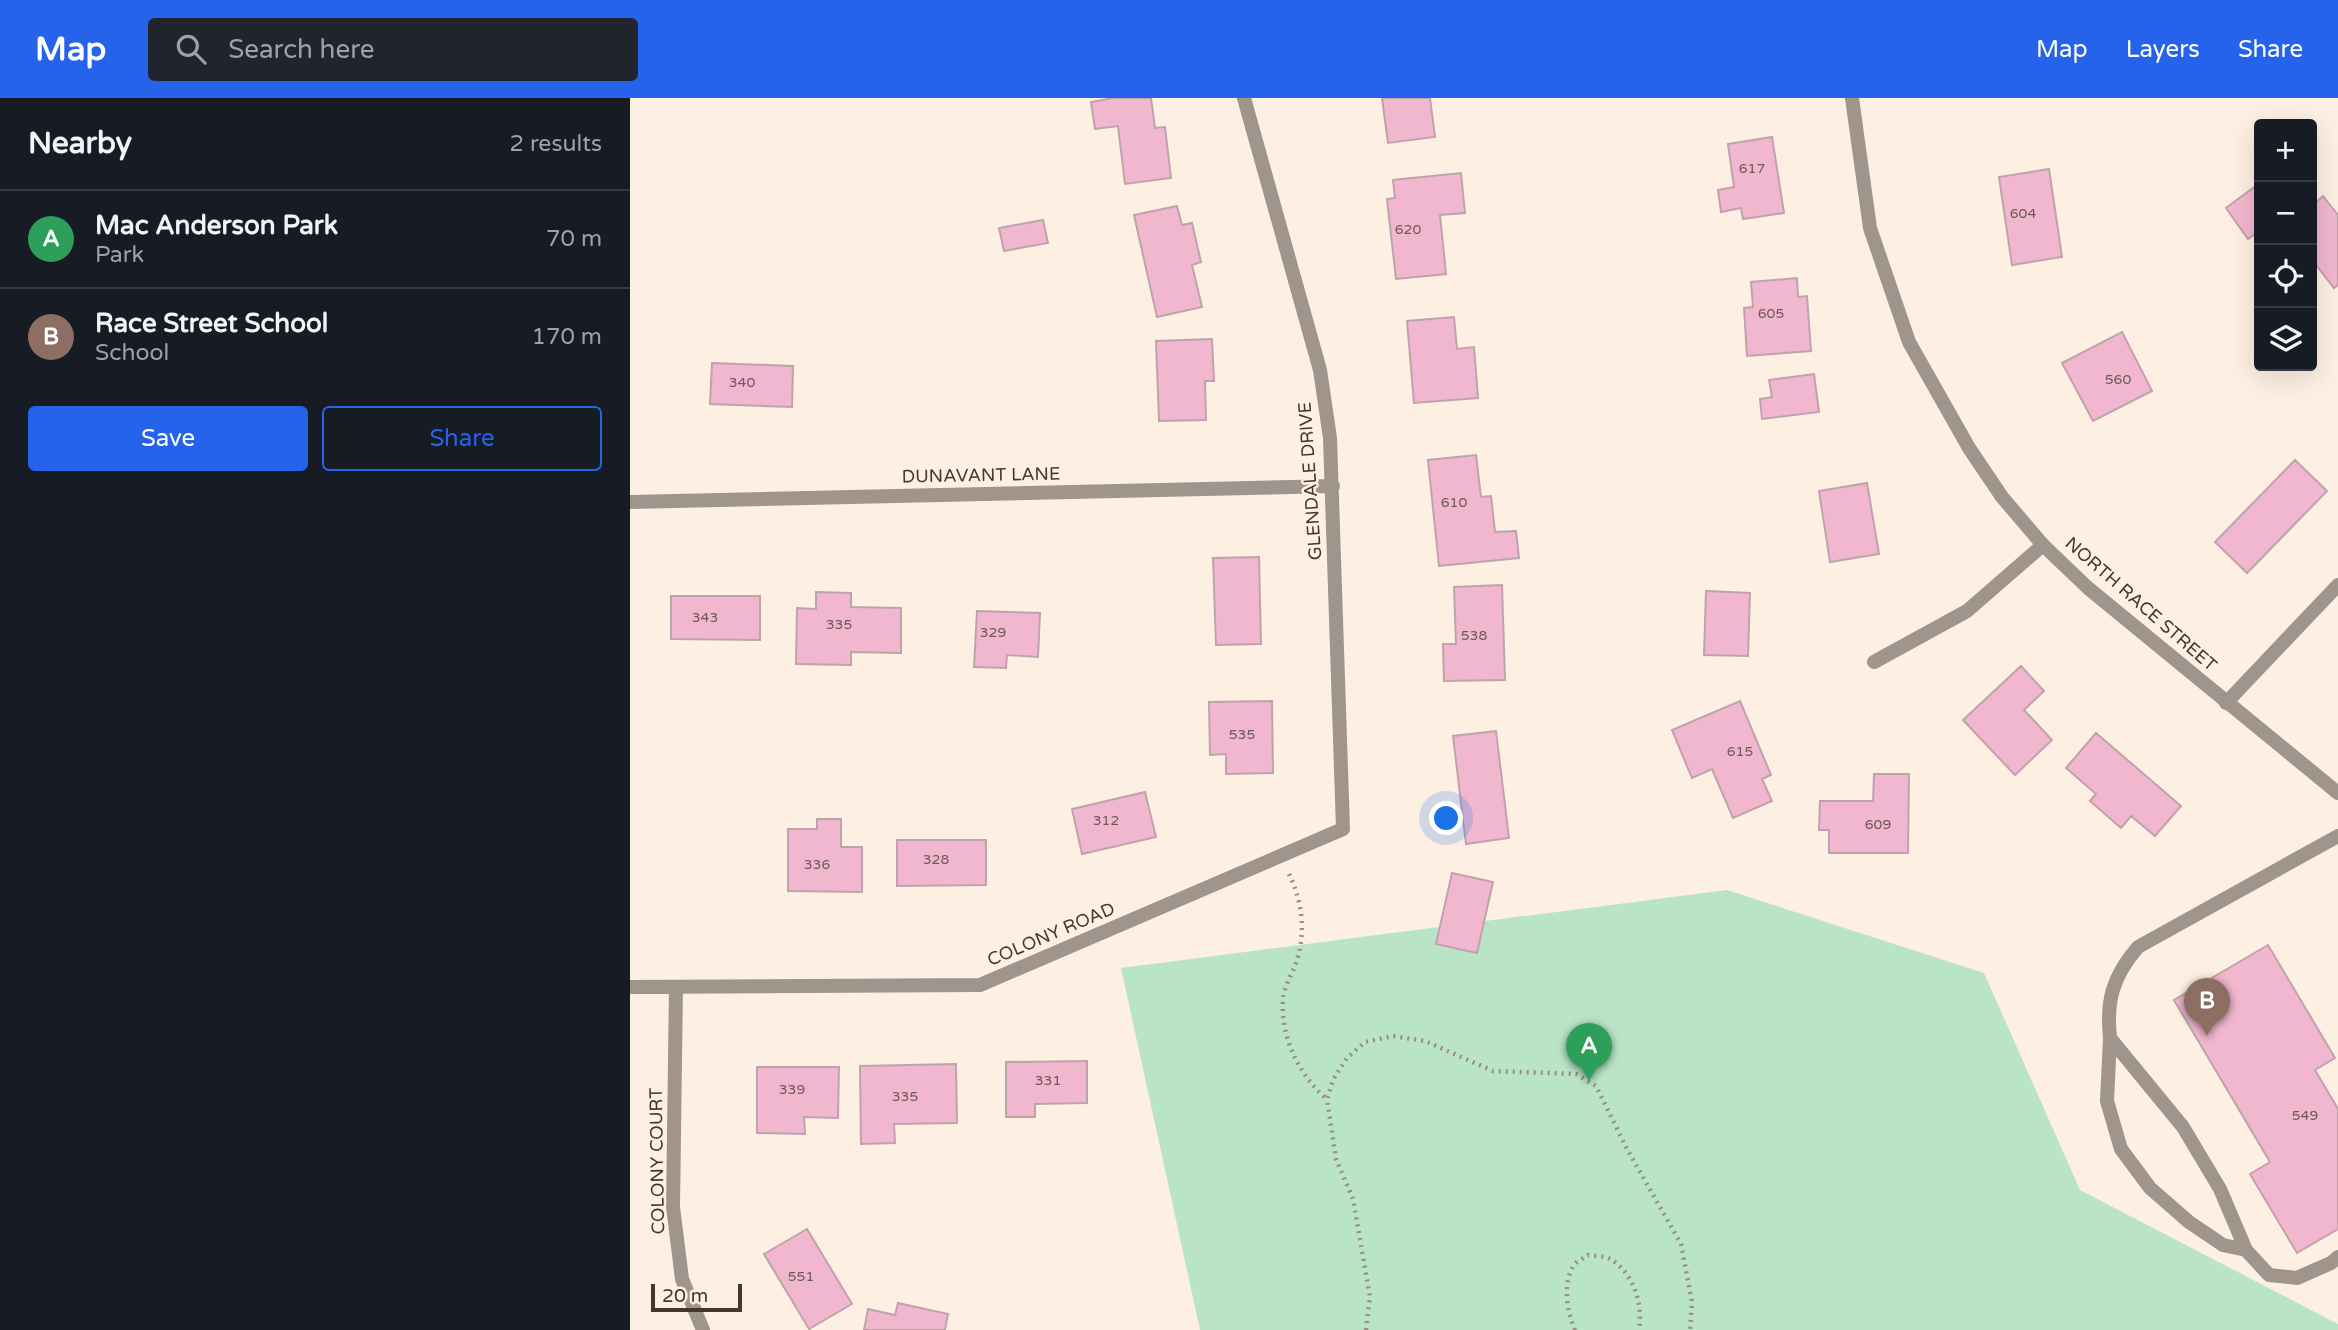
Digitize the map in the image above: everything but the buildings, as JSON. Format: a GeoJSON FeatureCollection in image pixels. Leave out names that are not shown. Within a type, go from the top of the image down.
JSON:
{"type":"FeatureCollection","features":[{"type":"Feature","properties":{"kind":"street","name":"GLENDALE DRIVE"},"geometry":{"type":"LineString","coordinates":[[1244,98],[1320,370],[1330,438],[1343,830]]}},
{"type":"Feature","properties":{"kind":"street","name":"NORTH RACE STREET"},"geometry":{"type":"LineString","coordinates":[[1852,98],[1870,228],[1909,342],[1969,448],[2002,497],[2043,545],[2088,588],[2338,793]]}},
{"type":"Feature","properties":{"kind":"street","name":"DUNAVANT LANE"},"geometry":{"type":"LineString","coordinates":[[630,502],[1333,486]]}},
{"type":"Feature","properties":{"kind":"street"},"geometry":{"type":"LineString","coordinates":[[1874,662],[1967,611],[2043,545]]}},
{"type":"Feature","properties":{"kind":"street"},"geometry":{"type":"LineString","coordinates":[[2225,703],[2338,585]]}},
{"type":"Feature","properties":{"kind":"street","name":"COLONY ROAD"},"geometry":{"type":"LineString","coordinates":[[630,987],[980,985],[1343,830]]}},
{"type":"Feature","properties":{"kind":"street"},"geometry":{"type":"LineString","coordinates":[[2246,1250],[2223,1245],[2189,1222],[2150,1188],[2121,1149],[2107,1101],[2111,991],[2124,963],[2138,947],[2338,836]]}},
{"type":"Feature","properties":{"kind":"street","name":"COLONY COURT"},"geometry":{"type":"LineString","coordinates":[[676,987],[673,1207],[682,1279],[703,1330]]}},
{"type":"Feature","properties":{"kind":"street"},"geometry":{"type":"LineString","coordinates":[[2110,1038],[2183,1127],[2220,1189],[2246,1250],[2269,1275],[2297,1278],[2332,1263],[2338,1257]]}},
{"type":"Feature","properties":{"kind":"path"},"geometry":{"type":"LineString","coordinates":[[1281,856],[1298,897],[1303,934],[1297,960],[1283,997],[1285,1024],[1290,1047],[1300,1068],[1312,1087],[1327,1099]]}},
{"type":"Feature","properties":{"kind":"path"},"geometry":{"type":"LineString","coordinates":[[1366,1330],[1370,1297],[1353,1199],[1336,1159],[1327,1099],[1334,1078],[1364,1042],[1393,1036],[1425,1041],[1493,1071],[1576,1074],[1596,1086],[1627,1149],[1681,1244],[1692,1302],[1690,1330]]}},
{"type":"Feature","properties":{"kind":"path"},"geometry":{"type":"LineString","coordinates":[[1575,1330],[1566,1303],[1570,1277],[1574,1264],[1588,1255],[1609,1258],[1631,1279],[1639,1302],[1639,1330]]}},
{"type":"Feature","properties":{"kind":"green space"},"geometry":{"type":"Polygon","coordinates":[[[1727,890],[1984,973],[2080,1190],[2338,1324],[2338,1330],[1200,1330],[1121,968],[1727,890]]]}},
{"type":"Feature","properties":{"kind":"place","name":"Race Street School"},"geometry":{"type":"Point","coordinates":[2207,1036]}},
{"type":"Feature","properties":{"kind":"place","name":"Mac Anderson Park"},"geometry":{"type":"Point","coordinates":[1589,1081]}}]}
